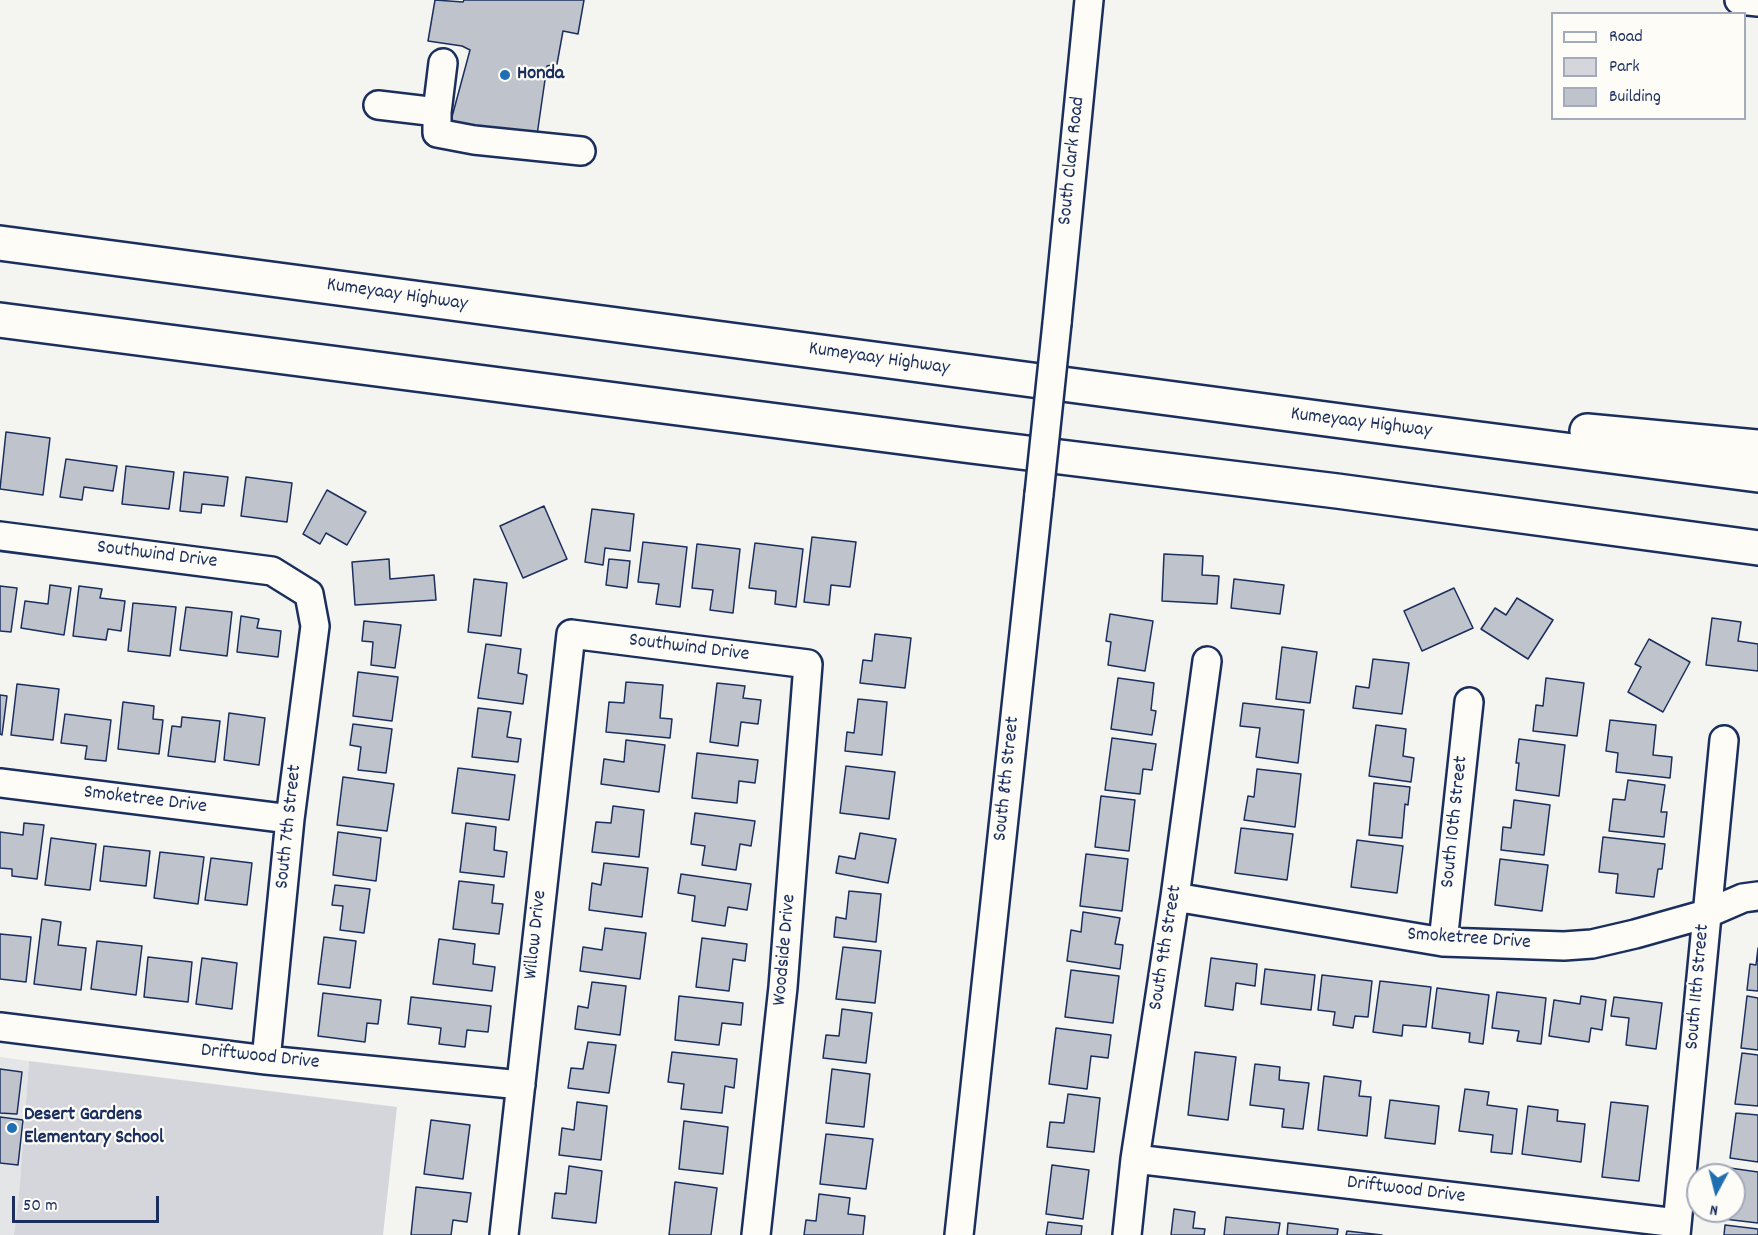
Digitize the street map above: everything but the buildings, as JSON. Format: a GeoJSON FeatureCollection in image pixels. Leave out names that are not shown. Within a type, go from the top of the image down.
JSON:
{"type":"FeatureCollection","features":[{"type":"Feature","properties":{"kind":"highway","name":"Kumeyaay Highway"},"geometry":{"type":"LineString","coordinates":[[0,243],[1394,429],[1758,475]]}},
{"type":"Feature","properties":{"kind":"highway"},"geometry":{"type":"LineString","coordinates":[[0,320],[924,440],[1349,492],[1758,548]]}},
{"type":"Feature","properties":{"kind":"highway"},"geometry":{"type":"LineString","coordinates":[[1394,429],[1472,418],[1758,447]]}},
{"type":"Feature","properties":{"kind":"street","name":"South Clark Road"},"geometry":{"type":"LineString","coordinates":[[1057,323],[1089,0]]}},
{"type":"Feature","properties":{"kind":"street"},"geometry":{"type":"LineString","coordinates":[[1740,0],[1758,2]]}},
{"type":"Feature","properties":{"kind":"street"},"geometry":{"type":"LineString","coordinates":[[443,63],[437,133],[474,140],[580,151]]}},
{"type":"Feature","properties":{"kind":"street"},"geometry":{"type":"LineString","coordinates":[[378,105],[437,112]]}},
{"type":"Feature","properties":{"kind":"street","name":"South 8th Street"},"geometry":{"type":"LineString","coordinates":[[959,1235],[1057,323]]}},
{"type":"Feature","properties":{"kind":"street","name":"Southwind Drive"},"geometry":{"type":"LineString","coordinates":[[0,536],[272,571],[309,594]]}},
{"type":"Feature","properties":{"kind":"street","name":"South 7th Street"},"geometry":{"type":"LineString","coordinates":[[266,1060],[290,819],[315,626],[309,594]]}},
{"type":"Feature","properties":{"kind":"street","name":"Southwind Drive"},"geometry":{"type":"LineString","coordinates":[[571,634],[808,664]]}},
{"type":"Feature","properties":{"kind":"street","name":"Willow Drive"},"geometry":{"type":"LineString","coordinates":[[504,1235],[571,634]]}},
{"type":"Feature","properties":{"kind":"street","name":"South 9th Street"},"geometry":{"type":"LineString","coordinates":[[1127,1235],[1135,1159],[1208,661]]}},
{"type":"Feature","properties":{"kind":"street","name":"Woodside Drive"},"geometry":{"type":"LineString","coordinates":[[756,1235],[783,987],[808,664]]}},
{"type":"Feature","properties":{"kind":"street","name":"South 10th Street"},"geometry":{"type":"LineString","coordinates":[[1443,942],[1469,702]]}},
{"type":"Feature","properties":{"kind":"street","name":"South 11th Street"},"geometry":{"type":"LineString","coordinates":[[1676,1229],[1724,740]]}},
{"type":"Feature","properties":{"kind":"street","name":"Smoketree Drive"},"geometry":{"type":"LineString","coordinates":[[0,783],[290,819]]}},
{"type":"Feature","properties":{"kind":"street","name":"Smoketree Drive"},"geometry":{"type":"LineString","coordinates":[[1175,897],[1443,942],[1564,946],[1592,944],[1635,934],[1706,914],[1743,898],[1758,896]]}},
{"type":"Feature","properties":{"kind":"street","name":"Driftwood Drive"},"geometry":{"type":"LineString","coordinates":[[0,1027],[266,1060],[521,1085]]}},
{"type":"Feature","properties":{"kind":"street","name":"Driftwood Drive"},"geometry":{"type":"LineString","coordinates":[[1135,1159],[1676,1229]]}},
{"type":"Feature","properties":{"kind":"shaded area","name":"Desert Gardens Elementary School"},"geometry":{"type":"Polygon","coordinates":[[[0,1057],[29,1061],[14,1235],[0,1235],[0,1057]]]}},
{"type":"Feature","properties":{"kind":"green space"},"geometry":{"type":"Polygon","coordinates":[[[29,1061],[397,1107],[383,1235],[14,1235],[29,1061]]]}},
{"type":"Feature","properties":{"kind":"place","name":"Honda"},"geometry":{"type":"Point","coordinates":[505,75]}},
{"type":"Feature","properties":{"kind":"place","name":"Desert Gardens Elementary School"},"geometry":{"type":"Point","coordinates":[12,1128]}}]}
